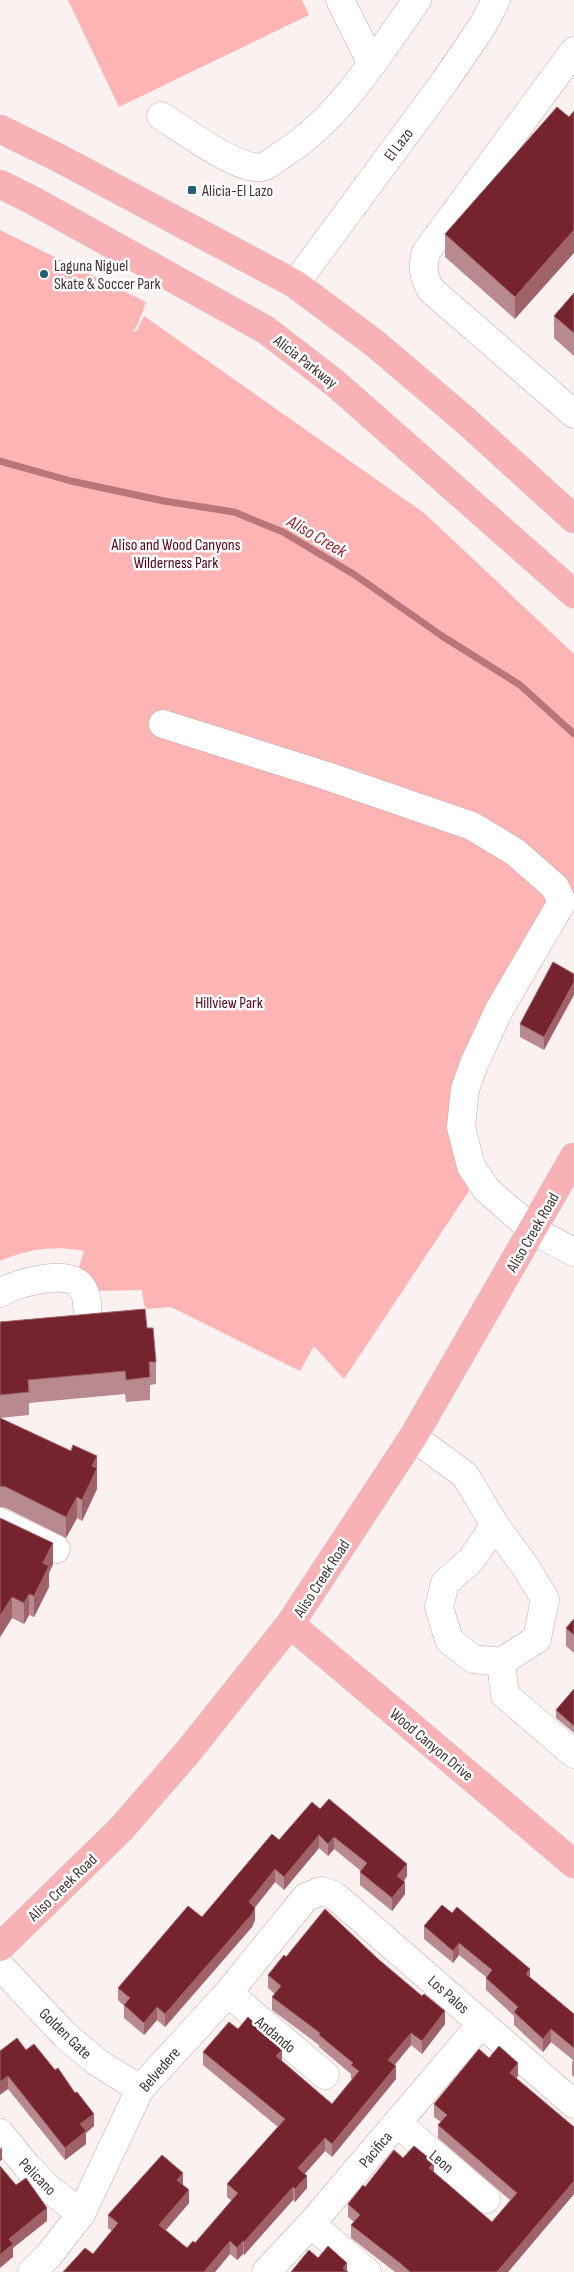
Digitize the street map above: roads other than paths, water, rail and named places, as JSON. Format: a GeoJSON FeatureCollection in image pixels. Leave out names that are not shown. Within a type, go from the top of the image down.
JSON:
{"type":"FeatureCollection","features":[{"type":"Feature","properties":{"kind":"main road"},"geometry":{"type":"LineString","coordinates":[[0,129],[57,157],[295,284],[380,348],[465,420],[574,519]]}},
{"type":"Feature","properties":{"kind":"main road","name":"Alicia Parkway"},"geometry":{"type":"LineString","coordinates":[[0,184],[266,330],[336,384],[574,594]]}},
{"type":"Feature","properties":{"kind":"main road","name":"Aliso Creek Road"},"geometry":{"type":"LineString","coordinates":[[0,1947],[121,1830],[187,1754],[290,1624],[413,1437],[574,1158]]}},
{"type":"Feature","properties":{"kind":"main road","name":"Wood Canyon Drive"},"geometry":{"type":"LineString","coordinates":[[290,1624],[574,1864]]}},
{"type":"Feature","properties":{"kind":"street"},"geometry":{"type":"LineString","coordinates":[[340,0],[372,64]]}},
{"type":"Feature","properties":{"kind":"street","name":"El Lazo"},"geometry":{"type":"LineString","coordinates":[[295,284],[445,81],[483,25],[496,0]]}},
{"type":"Feature","properties":{"kind":"street"},"geometry":{"type":"LineString","coordinates":[[161,116],[226,156],[245,165],[262,168],[289,151],[327,119],[372,64],[414,1]]}},
{"type":"Feature","properties":{"kind":"street"},"geometry":{"type":"LineString","coordinates":[[574,51],[426,252],[422,267],[424,278],[431,290],[574,414]]}},
{"type":"Feature","properties":{"kind":"street"},"geometry":{"type":"LineString","coordinates":[[163,724],[324,775],[472,826],[515,852],[555,886],[562,902],[499,1010],[474,1064],[465,1089],[461,1127],[471,1166],[484,1186],[534,1230],[574,1252]]}},
{"type":"Feature","properties":{"kind":"street"},"geometry":{"type":"LineString","coordinates":[[0,1294],[27,1282],[63,1278],[74,1280],[80,1285],[86,1295],[88,1321]]}},
{"type":"Feature","properties":{"kind":"street"},"geometry":{"type":"LineString","coordinates":[[59,1324],[116,1319]]}},
{"type":"Feature","properties":{"kind":"street"},"geometry":{"type":"LineString","coordinates":[[413,1437],[465,1475],[495,1525],[525,1566],[545,1600],[537,1638],[501,1662],[473,1659],[449,1640],[439,1607],[445,1582],[471,1560],[495,1525]]}},
{"type":"Feature","properties":{"kind":"street"},"geometry":{"type":"LineString","coordinates":[[0,1522],[56,1549]]}},
{"type":"Feature","properties":{"kind":"street"},"geometry":{"type":"LineString","coordinates":[[501,1662],[505,1695],[574,1754]]}},
{"type":"Feature","properties":{"kind":"street","name":"Belvedere"},"geometry":{"type":"LineString","coordinates":[[32,2272],[49,2255],[81,2214],[140,2089],[228,1993],[306,1898],[321,1891]]}},
{"type":"Feature","properties":{"kind":"street","name":"Los Palos"},"geometry":{"type":"LineString","coordinates":[[321,1891],[334,1895],[574,2104]]}},
{"type":"Feature","properties":{"kind":"street","name":"Golden Gate"},"geometry":{"type":"LineString","coordinates":[[0,1966],[65,2035],[97,2062],[140,2089]]}},
{"type":"Feature","properties":{"kind":"street","name":"Andando"},"geometry":{"type":"LineString","coordinates":[[228,1993],[325,2075]]}},
{"type":"Feature","properties":{"kind":"street","name":"Pacifica"},"geometry":{"type":"LineString","coordinates":[[266,2272],[311,2224],[482,2023]]}},
{"type":"Feature","properties":{"kind":"street","name":"Leon"},"geometry":{"type":"LineString","coordinates":[[397,2123],[486,2199]]}},
{"type":"Feature","properties":{"kind":"street","name":"Pelicano"},"geometry":{"type":"LineString","coordinates":[[0,2133],[46,2186],[81,2214]]}},
{"type":"Feature","properties":{"kind":"street"},"geometry":{"type":"LineString","coordinates":[[311,2224],[367,2272]]}},
{"type":"Feature","properties":{"kind":"waterway","name":"Aliso Creek"},"geometry":{"type":"LineString","coordinates":[[0,461],[71,481],[164,501],[234,512],[283,532],[355,575],[442,636],[520,685],[574,734]]}},
{"type":"Feature","properties":{"kind":"place","name":"Alicia-El Lazo"},"geometry":{"type":"Point","coordinates":[192,190]}},
{"type":"Feature","properties":{"kind":"place","name":"Laguna Niguel Skate & Soccer Park"},"geometry":{"type":"Point","coordinates":[44,274]}},
{"type":"Feature","properties":{"kind":"park label","name":"Aliso and Wood Canyons Wilderness Park"},"geometry":{"type":"Point","coordinates":[176,553]}},
{"type":"Feature","properties":{"kind":"park label","name":"Hillview Park"},"geometry":{"type":"Point","coordinates":[229,1002]}}]}
